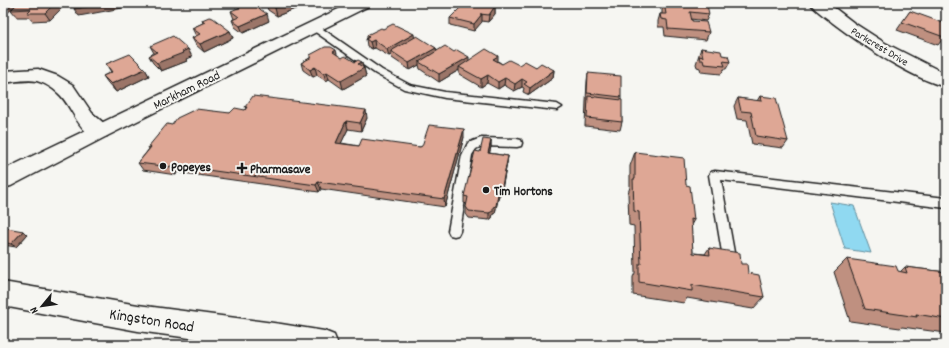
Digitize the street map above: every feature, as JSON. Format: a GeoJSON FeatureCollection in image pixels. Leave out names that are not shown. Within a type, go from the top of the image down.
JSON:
{"type":"FeatureCollection","features":[{"type":"Feature","properties":{"kind":"street","name":"Markham Road"},"geometry":{"type":"LineString","coordinates":[[5,178],[364,3]]}},
{"type":"Feature","properties":{"kind":"street","name":"Parkcrest Drive"},"geometry":{"type":"LineString","coordinates":[[818,3],[875,46],[946,81]]}},
{"type":"Feature","properties":{"kind":"street"},"geometry":{"type":"LineString","coordinates":[[3,77],[38,75],[51,80],[66,89],[85,118],[100,131]]}},
{"type":"Feature","properties":{"kind":"street","name":"Kingston Road"},"geometry":{"type":"LineString","coordinates":[[3,294],[138,318],[274,336],[324,345]]}},
{"type":"Feature","properties":{"kind":"lane"},"geometry":{"type":"LineString","coordinates":[[314,27],[379,72],[407,86],[445,94],[557,108]]}},
{"type":"Feature","properties":{"kind":"lane"},"geometry":{"type":"LineString","coordinates":[[454,231],[467,155],[472,146],[481,142],[517,143]]}},
{"type":"Feature","properties":{"kind":"lane"},"geometry":{"type":"LineString","coordinates":[[729,258],[715,175],[946,203]]}},
{"type":"Feature","properties":{"kind":"water"},"geometry":{"type":"Polygon","coordinates":[[[830,202],[854,206],[871,253],[845,249],[830,202]]]}},
{"type":"Feature","properties":{"kind":"building"},"geometry":{"type":"Polygon","coordinates":[[[18,3],[55,3],[45,13],[27,13],[31,9],[11,10],[18,3]]]}},
{"type":"Feature","properties":{"kind":"building"},"geometry":{"type":"Polygon","coordinates":[[[76,3],[107,3],[74,9],[76,3]]]}},
{"type":"Feature","properties":{"kind":"building"},"geometry":{"type":"Polygon","coordinates":[[[250,3],[267,14],[240,26],[232,20],[239,17],[231,11],[250,3]]]}},
{"type":"Feature","properties":{"kind":"building"},"geometry":{"type":"Polygon","coordinates":[[[267,3],[289,3],[275,8],[267,3]]]}},
{"type":"Feature","properties":{"kind":"building"},"geometry":{"type":"Polygon","coordinates":[[[465,3],[489,3],[488,4],[495,6],[489,15],[482,14],[474,24],[450,18],[465,3]]]}},
{"type":"Feature","properties":{"kind":"building"},"geometry":{"type":"Polygon","coordinates":[[[664,3],[707,5],[709,14],[690,12],[692,21],[706,22],[709,32],[668,29],[667,20],[661,19],[660,14],[666,14],[664,3]]]}},
{"type":"Feature","properties":{"kind":"building"},"geometry":{"type":"Polygon","coordinates":[[[910,11],[946,24],[946,35],[944,37],[902,22],[910,11]]]}},
{"type":"Feature","properties":{"kind":"building"},"geometry":{"type":"Polygon","coordinates":[[[209,17],[213,18],[230,31],[200,44],[192,38],[200,34],[192,28],[205,22],[202,20],[209,17]]]}},
{"type":"Feature","properties":{"kind":"building"},"geometry":{"type":"Polygon","coordinates":[[[393,24],[414,34],[387,49],[374,40],[370,42],[366,39],[369,37],[367,35],[393,24]]]}},
{"type":"Feature","properties":{"kind":"building"},"geometry":{"type":"Polygon","coordinates":[[[173,36],[188,49],[182,52],[183,53],[157,63],[149,56],[157,52],[150,46],[173,36]]]}},
{"type":"Feature","properties":{"kind":"building"},"geometry":{"type":"Polygon","coordinates":[[[417,36],[436,48],[409,63],[391,51],[417,36]]]}},
{"type":"Feature","properties":{"kind":"building"},"geometry":{"type":"Polygon","coordinates":[[[445,46],[454,52],[457,50],[469,57],[439,74],[419,62],[445,46]]]}},
{"type":"Feature","properties":{"kind":"building"},"geometry":{"type":"Polygon","coordinates":[[[325,47],[331,47],[336,50],[333,52],[342,58],[345,56],[355,62],[358,60],[362,62],[358,64],[364,68],[341,81],[327,72],[324,74],[315,67],[310,70],[301,63],[312,57],[310,55],[325,47]]]}},
{"type":"Feature","properties":{"kind":"building"},"geometry":{"type":"Polygon","coordinates":[[[701,48],[721,51],[722,55],[728,56],[730,62],[723,61],[725,66],[704,64],[703,60],[700,60],[699,56],[703,57],[701,48]]]}},
{"type":"Feature","properties":{"kind":"building"},"geometry":{"type":"Polygon","coordinates":[[[486,49],[498,56],[493,59],[502,64],[509,60],[519,65],[525,61],[536,67],[541,63],[554,70],[530,88],[524,84],[527,82],[522,79],[515,84],[505,78],[498,82],[488,75],[481,79],[459,67],[486,49]]]}},
{"type":"Feature","properties":{"kind":"building"},"geometry":{"type":"Polygon","coordinates":[[[130,54],[145,69],[111,84],[103,76],[112,72],[106,64],[130,54]]]}},
{"type":"Feature","properties":{"kind":"building"},"geometry":{"type":"Polygon","coordinates":[[[588,73],[621,76],[621,97],[587,93],[588,73]]]}},
{"type":"Feature","properties":{"kind":"building"},"geometry":{"type":"Polygon","coordinates":[[[253,96],[366,110],[360,123],[346,121],[336,143],[359,146],[362,139],[420,147],[422,146],[429,125],[464,129],[444,199],[318,182],[316,185],[171,165],[171,167],[138,163],[151,147],[148,147],[167,124],[172,125],[177,118],[196,109],[230,113],[235,108],[245,110],[247,107],[245,107],[253,96]]]}},
{"type":"Feature","properties":{"kind":"building"},"geometry":{"type":"Polygon","coordinates":[[[588,96],[622,100],[622,122],[587,118],[588,96]]]}},
{"type":"Feature","properties":{"kind":"building"},"geometry":{"type":"Polygon","coordinates":[[[760,96],[776,98],[788,141],[756,136],[751,112],[741,111],[738,98],[761,101],[760,96]]]}},
{"type":"Feature","properties":{"kind":"building"},"geometry":{"type":"Polygon","coordinates":[[[483,139],[491,140],[488,153],[508,156],[502,186],[499,188],[496,206],[493,207],[493,211],[489,213],[469,211],[466,207],[468,197],[464,196],[475,151],[480,152],[483,139]]]}},
{"type":"Feature","properties":{"kind":"building"},"geometry":{"type":"Polygon","coordinates":[[[635,152],[684,158],[686,185],[690,186],[694,220],[691,219],[693,253],[710,255],[709,248],[740,253],[741,264],[747,264],[748,273],[759,275],[764,297],[692,285],[692,291],[639,282],[639,264],[641,264],[639,212],[634,211],[633,179],[635,179],[635,152]]]}},
{"type":"Feature","properties":{"kind":"building"},"geometry":{"type":"Polygon","coordinates":[[[7,228],[23,231],[11,244],[3,242],[3,233],[7,228]]]}},
{"type":"Feature","properties":{"kind":"building"},"geometry":{"type":"Polygon","coordinates":[[[847,259],[896,266],[898,271],[907,273],[905,267],[946,272],[946,319],[916,314],[917,317],[865,309],[847,259]]]}},
{"type":"Feature","properties":{"kind":"place","name":"Popeyes"},"geometry":{"type":"Point","coordinates":[163,166]}},
{"type":"Feature","properties":{"kind":"place","name":"Pharmasave"},"geometry":{"type":"Point","coordinates":[242,168]}},
{"type":"Feature","properties":{"kind":"place","name":"Tim Hortons"},"geometry":{"type":"Point","coordinates":[486,190]}}]}
